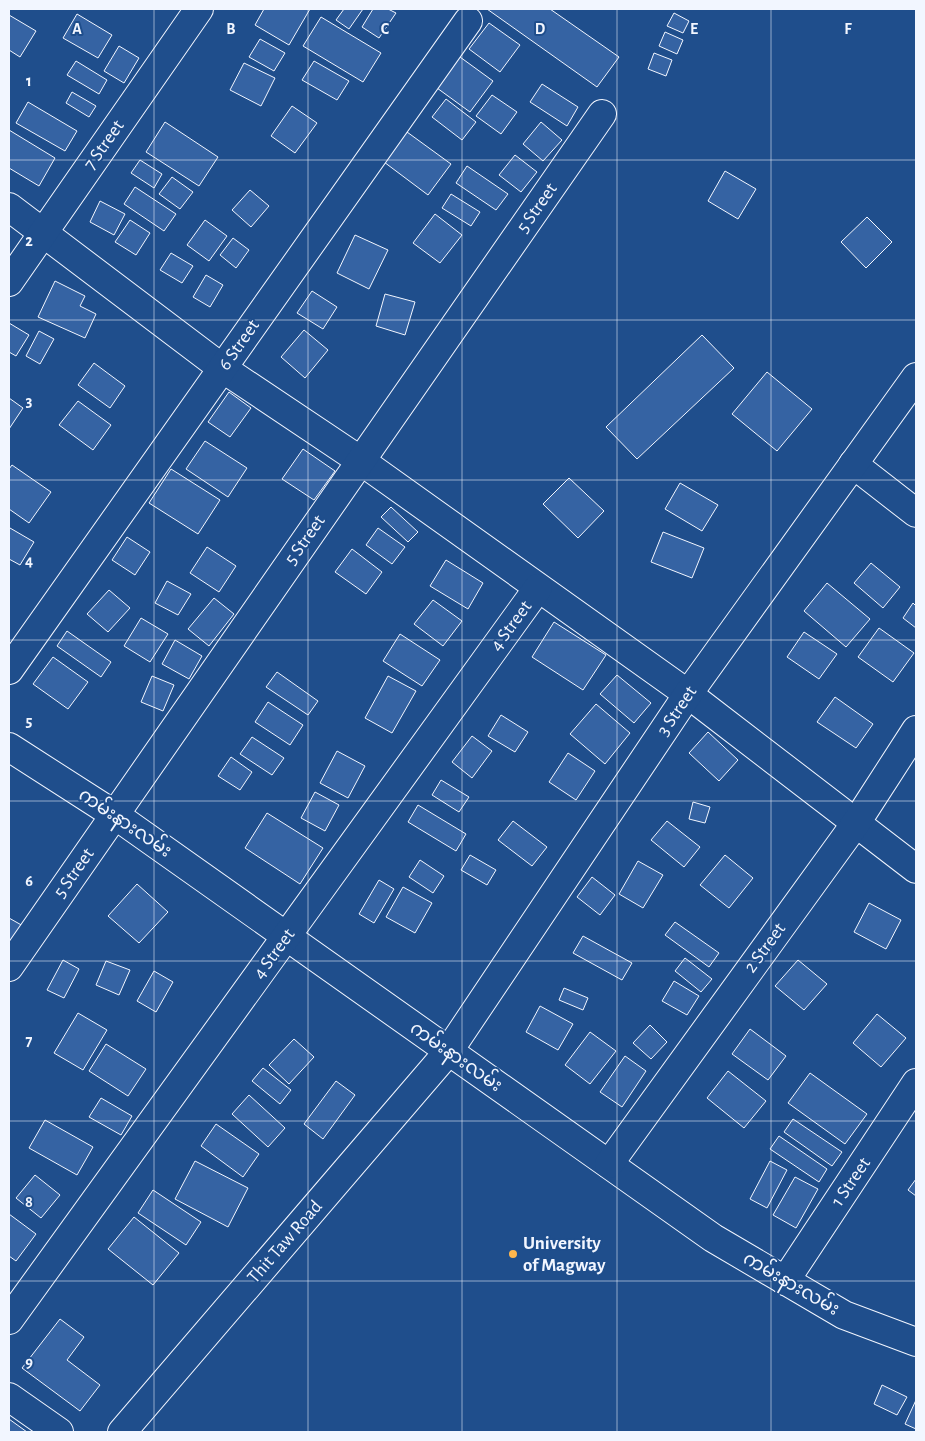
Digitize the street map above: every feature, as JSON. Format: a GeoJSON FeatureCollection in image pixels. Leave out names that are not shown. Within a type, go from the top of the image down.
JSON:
{"type":"FeatureCollection","features":[{"type":"Feature","properties":{"kind":"street","name":"7 Street"},"geometry":{"type":"LineString","coordinates":[[9,282],[199,9]]}},
{"type":"Feature","properties":{"kind":"street","name":"6 Street"},"geometry":{"type":"LineString","coordinates":[[9,670],[468,21]]}},
{"type":"Feature","properties":{"kind":"street","name":"5 Street"},"geometry":{"type":"LineString","coordinates":[[9,966],[602,114]]}},
{"type":"Feature","properties":{"kind":"street"},"geometry":{"type":"LineString","coordinates":[[9,206],[222,368],[361,461],[688,694],[916,869]]}},
{"type":"Feature","properties":{"kind":"street","name":"3 Street"},"geometry":{"type":"LineString","coordinates":[[448,1052],[688,694],[916,377]]}},
{"type":"Feature","properties":{"kind":"street"},"geometry":{"type":"LineString","coordinates":[[853,464],[916,513]]}},
{"type":"Feature","properties":{"kind":"street","name":"4 Street"},"geometry":{"type":"LineString","coordinates":[[9,1320],[538,588]]}},
{"type":"Feature","properties":{"kind":"street","name":"2 Street"},"geometry":{"type":"LineString","coordinates":[[609,1164],[856,823],[916,730]]}},
{"type":"Feature","properties":{"kind":"street","name":"ကမ်းနားလမ်း"},"geometry":{"type":"LineString","coordinates":[[9,747],[115,815],[713,1238],[844,1315],[916,1342]]}},
{"type":"Feature","properties":{"kind":"street","name":"Thit Taw Road"},"geometry":{"type":"LineString","coordinates":[[122,1432],[448,1052]]}},
{"type":"Feature","properties":{"kind":"street","name":"1 Street"},"geometry":{"type":"LineString","coordinates":[[785,1281],[916,1083]]}},
{"type":"Feature","properties":{"kind":"street"},"geometry":{"type":"LineString","coordinates":[[9,1397],[59,1432]]}},
{"type":"Feature","properties":{"kind":"building"},"geometry":{"type":"Polygon","coordinates":[[[264,9],[310,9],[289,45],[255,25],[264,9]]]}},
{"type":"Feature","properties":{"kind":"building"},"geometry":{"type":"Polygon","coordinates":[[[344,9],[363,9],[349,29],[336,20],[344,9]]]}},
{"type":"Feature","properties":{"kind":"building"},"geometry":{"type":"Polygon","coordinates":[[[373,9],[388,9],[396,13],[379,38],[362,27],[373,9]]]}},
{"type":"Feature","properties":{"kind":"building"},"geometry":{"type":"Polygon","coordinates":[[[487,9],[550,9],[619,57],[597,87],[487,9]]]}},
{"type":"Feature","properties":{"kind":"building"},"geometry":{"type":"Polygon","coordinates":[[[674,13],[689,21],[683,33],[667,26],[674,13]]]}},
{"type":"Feature","properties":{"kind":"building"},"geometry":{"type":"Polygon","coordinates":[[[77,14],[112,35],[98,58],[63,38],[77,14]]]}},
{"type":"Feature","properties":{"kind":"building"},"geometry":{"type":"Polygon","coordinates":[[[9,15],[36,31],[20,57],[9,50],[9,15]]]}},
{"type":"Feature","properties":{"kind":"building"},"geometry":{"type":"Polygon","coordinates":[[[321,17],[381,53],[363,82],[303,46],[321,17]]]}},
{"type":"Feature","properties":{"kind":"building"},"geometry":{"type":"Polygon","coordinates":[[[489,23],[520,45],[500,72],[469,49],[489,23]]]}},
{"type":"Feature","properties":{"kind":"building"},"geometry":{"type":"Polygon","coordinates":[[[665,32],[683,40],[677,54],[659,46],[665,32]]]}},
{"type":"Feature","properties":{"kind":"building"},"geometry":{"type":"Polygon","coordinates":[[[260,39],[285,53],[274,71],[249,57],[260,39]]]}},
{"type":"Feature","properties":{"kind":"building"},"geometry":{"type":"Polygon","coordinates":[[[119,46],[139,58],[124,83],[104,71],[119,46]]]}},
{"type":"Feature","properties":{"kind":"building"},"geometry":{"type":"Polygon","coordinates":[[[449,49],[493,81],[470,112],[426,80],[449,49]]]}},
{"type":"Feature","properties":{"kind":"building"},"geometry":{"type":"Polygon","coordinates":[[[654,53],[672,60],[666,76],[648,69],[654,53]]]}},
{"type":"Feature","properties":{"kind":"building"},"geometry":{"type":"Polygon","coordinates":[[[76,61],[107,80],[99,94],[67,75],[76,61]]]}},
{"type":"Feature","properties":{"kind":"building"},"geometry":{"type":"Polygon","coordinates":[[[314,61],[349,81],[337,100],[302,80],[314,61]]]}},
{"type":"Feature","properties":{"kind":"building"},"geometry":{"type":"Polygon","coordinates":[[[244,63],[275,78],[261,106],[230,90],[244,63]]]}},
{"type":"Feature","properties":{"kind":"building"},"geometry":{"type":"Polygon","coordinates":[[[542,84],[578,107],[567,126],[530,102],[542,84]]]}},
{"type":"Feature","properties":{"kind":"building"},"geometry":{"type":"Polygon","coordinates":[[[72,92],[96,106],[89,117],[66,103],[72,92]]]}},
{"type":"Feature","properties":{"kind":"building"},"geometry":{"type":"Polygon","coordinates":[[[492,95],[517,112],[501,134],[476,116],[492,95]]]}},
{"type":"Feature","properties":{"kind":"building"},"geometry":{"type":"Polygon","coordinates":[[[446,99],[476,122],[462,140],[432,117],[446,99]]]}},
{"type":"Feature","properties":{"kind":"building"},"geometry":{"type":"Polygon","coordinates":[[[28,102],[77,131],[65,151],[16,123],[28,102]]]}},
{"type":"Feature","properties":{"kind":"building"},"geometry":{"type":"Polygon","coordinates":[[[292,106],[317,123],[295,153],[271,136],[292,106]]]}},
{"type":"Feature","properties":{"kind":"building"},"geometry":{"type":"Polygon","coordinates":[[[165,122],[218,157],[199,186],[146,152],[165,122]]]}},
{"type":"Feature","properties":{"kind":"building"},"geometry":{"type":"Polygon","coordinates":[[[541,122],[562,140],[543,161],[523,144],[541,122]]]}},
{"type":"Feature","properties":{"kind":"building"},"geometry":{"type":"Polygon","coordinates":[[[9,130],[55,158],[39,186],[9,168],[9,130]]]}},
{"type":"Feature","properties":{"kind":"building"},"geometry":{"type":"Polygon","coordinates":[[[407,132],[451,164],[428,195],[384,162],[407,132]]]}},
{"type":"Feature","properties":{"kind":"building"},"geometry":{"type":"Polygon","coordinates":[[[515,155],[537,172],[521,192],[499,175],[515,155]]]}},
{"type":"Feature","properties":{"kind":"building"},"geometry":{"type":"Polygon","coordinates":[[[140,160],[162,174],[154,188],[131,173],[140,160]]]}},
{"type":"Feature","properties":{"kind":"building"},"geometry":{"type":"Polygon","coordinates":[[[467,166],[508,194],[496,210],[456,183],[467,166]]]}},
{"type":"Feature","properties":{"kind":"building"},"geometry":{"type":"Polygon","coordinates":[[[725,171],[756,189],[738,219],[708,201],[725,171]]]}},
{"type":"Feature","properties":{"kind":"building"},"geometry":{"type":"Polygon","coordinates":[[[172,177],[193,192],[180,209],[159,194],[172,177]]]}},
{"type":"Feature","properties":{"kind":"building"},"geometry":{"type":"Polygon","coordinates":[[[135,187],[176,214],[164,231],[124,204],[135,187]]]}},
{"type":"Feature","properties":{"kind":"building"},"geometry":{"type":"Polygon","coordinates":[[[250,190],[269,206],[251,227],[232,210],[250,190]]]}},
{"type":"Feature","properties":{"kind":"building"},"geometry":{"type":"Polygon","coordinates":[[[451,194],[480,212],[471,226],[442,208],[451,194]]]}},
{"type":"Feature","properties":{"kind":"building"},"geometry":{"type":"Polygon","coordinates":[[[100,201],[125,214],[114,235],[90,222],[100,201]]]}},
{"type":"Feature","properties":{"kind":"building"},"geometry":{"type":"Polygon","coordinates":[[[435,214],[462,235],[440,263],[413,243],[435,214]]]}},
{"type":"Feature","properties":{"kind":"building"},"geometry":{"type":"Polygon","coordinates":[[[867,217],[892,242],[866,268],[841,242],[867,217]]]}},
{"type":"Feature","properties":{"kind":"building"},"geometry":{"type":"Polygon","coordinates":[[[130,220],[150,233],[136,255],[115,242],[130,220]]]}},
{"type":"Feature","properties":{"kind":"building"},"geometry":{"type":"Polygon","coordinates":[[[205,220],[227,236],[209,261],[187,245],[205,220]]]}},
{"type":"Feature","properties":{"kind":"building"},"geometry":{"type":"Polygon","coordinates":[[[355,235],[388,250],[369,289],[337,273],[355,235]]]}},
{"type":"Feature","properties":{"kind":"building"},"geometry":{"type":"Polygon","coordinates":[[[233,238],[249,250],[236,268],[220,255],[233,238]]]}},
{"type":"Feature","properties":{"kind":"building"},"geometry":{"type":"Polygon","coordinates":[[[171,253],[193,266],[182,283],[160,270],[171,253]]]}},
{"type":"Feature","properties":{"kind":"building"},"geometry":{"type":"Polygon","coordinates":[[[206,275],[223,285],[210,307],[193,297],[206,275]]]}},
{"type":"Feature","properties":{"kind":"building"},"geometry":{"type":"Polygon","coordinates":[[[55,281],[85,296],[80,306],[96,314],[85,338],[38,317],[55,281]]]}},
{"type":"Feature","properties":{"kind":"building"},"geometry":{"type":"Polygon","coordinates":[[[312,291],[337,307],[323,329],[297,313],[312,291]]]}},
{"type":"Feature","properties":{"kind":"building"},"geometry":{"type":"Polygon","coordinates":[[[385,294],[415,302],[405,335],[376,326],[385,294]]]}},
{"type":"Feature","properties":{"kind":"building"},"geometry":{"type":"Polygon","coordinates":[[[9,323],[29,335],[16,356],[9,352],[9,323]]]}},
{"type":"Feature","properties":{"kind":"building"},"geometry":{"type":"Polygon","coordinates":[[[304,330],[328,350],[305,378],[281,357],[304,330]]]}},
{"type":"Feature","properties":{"kind":"building"},"geometry":{"type":"Polygon","coordinates":[[[39,331],[54,339],[40,364],[26,356],[39,331]]]}},
{"type":"Feature","properties":{"kind":"building"},"geometry":{"type":"Polygon","coordinates":[[[702,335],[734,368],[637,459],[606,427],[702,335]]]}},
{"type":"Feature","properties":{"kind":"building"},"geometry":{"type":"Polygon","coordinates":[[[94,363],[125,386],[110,408],[78,385],[94,363]]]}},
{"type":"Feature","properties":{"kind":"building"},"geometry":{"type":"Polygon","coordinates":[[[767,372],[812,409],[777,451],[732,414],[767,372]]]}},
{"type":"Feature","properties":{"kind":"building"},"geometry":{"type":"Polygon","coordinates":[[[229,392],[251,408],[230,437],[208,422],[229,392]]]}},
{"type":"Feature","properties":{"kind":"building"},"geometry":{"type":"Polygon","coordinates":[[[9,398],[23,408],[9,429],[9,398]]]}},
{"type":"Feature","properties":{"kind":"building"},"geometry":{"type":"Polygon","coordinates":[[[78,401],[111,425],[93,450],[59,425],[78,401]]]}},
{"type":"Feature","properties":{"kind":"building"},"geometry":{"type":"Polygon","coordinates":[[[205,441],[247,468],[228,497],[186,469],[205,441]]]}},
{"type":"Feature","properties":{"kind":"building"},"geometry":{"type":"Polygon","coordinates":[[[303,449],[335,471],[314,500],[282,479],[303,449]]]}},
{"type":"Feature","properties":{"kind":"building"},"geometry":{"type":"Polygon","coordinates":[[[12,465],[51,492],[29,523],[9,509],[9,469],[12,465]]]}},
{"type":"Feature","properties":{"kind":"building"},"geometry":{"type":"Polygon","coordinates":[[[171,469],[220,500],[198,534],[149,503],[171,469]]]}},
{"type":"Feature","properties":{"kind":"building"},"geometry":{"type":"Polygon","coordinates":[[[569,478],[604,511],[578,538],[543,504],[569,478]]]}},
{"type":"Feature","properties":{"kind":"building"},"geometry":{"type":"Polygon","coordinates":[[[680,483],[718,505],[702,531],[665,509],[680,483]]]}},
{"type":"Feature","properties":{"kind":"building"},"geometry":{"type":"Polygon","coordinates":[[[391,507],[418,532],[408,542],[381,517],[391,507]]]}},
{"type":"Feature","properties":{"kind":"building"},"geometry":{"type":"Polygon","coordinates":[[[10,528],[34,542],[20,565],[9,559],[10,528]]]}},
{"type":"Feature","properties":{"kind":"building"},"geometry":{"type":"Polygon","coordinates":[[[378,528],[405,547],[392,564],[366,545],[378,528]]]}},
{"type":"Feature","properties":{"kind":"building"},"geometry":{"type":"Polygon","coordinates":[[[663,532],[704,548],[692,578],[651,562],[663,532]]]}},
{"type":"Feature","properties":{"kind":"building"},"geometry":{"type":"Polygon","coordinates":[[[127,537],[150,552],[135,575],[112,560],[127,537]]]}},
{"type":"Feature","properties":{"kind":"building"},"geometry":{"type":"Polygon","coordinates":[[[207,547],[236,566],[219,592],[190,573],[207,547]]]}},
{"type":"Feature","properties":{"kind":"building"},"geometry":{"type":"Polygon","coordinates":[[[352,549],[382,572],[366,594],[335,572],[352,549]]]}},
{"type":"Feature","properties":{"kind":"building"},"geometry":{"type":"Polygon","coordinates":[[[446,560],[483,583],[468,609],[430,586],[446,560]]]}},
{"type":"Feature","properties":{"kind":"building"},"geometry":{"type":"Polygon","coordinates":[[[871,563],[900,587],[883,608],[854,583],[871,563]]]}},
{"type":"Feature","properties":{"kind":"building"},"geometry":{"type":"Polygon","coordinates":[[[167,581],[191,594],[178,615],[155,603],[167,581]]]}},
{"type":"Feature","properties":{"kind":"building"},"geometry":{"type":"Polygon","coordinates":[[[827,583],[870,619],[846,647],[804,611],[827,583]]]}},
{"type":"Feature","properties":{"kind":"building"},"geometry":{"type":"Polygon","coordinates":[[[109,590],[130,608],[108,632],[87,614],[109,590]]]}},
{"type":"Feature","properties":{"kind":"building"},"geometry":{"type":"Polygon","coordinates":[[[214,598],[234,614],[209,646],[188,629],[214,598]]]}},
{"type":"Feature","properties":{"kind":"building"},"geometry":{"type":"Polygon","coordinates":[[[433,600],[462,621],[443,646],[414,624],[433,600]]]}},
{"type":"Feature","properties":{"kind":"building"},"geometry":{"type":"Polygon","coordinates":[[[913,603],[916,606],[916,628],[903,618],[913,603]]]}},
{"type":"Feature","properties":{"kind":"building"},"geometry":{"type":"Polygon","coordinates":[[[141,618],[168,634],[150,662],[124,646],[141,618]]]}},
{"type":"Feature","properties":{"kind":"building"},"geometry":{"type":"Polygon","coordinates":[[[554,622],[606,655],[583,690],[532,657],[554,622]]]}},
{"type":"Feature","properties":{"kind":"building"},"geometry":{"type":"Polygon","coordinates":[[[879,628],[914,653],[893,682],[858,657],[879,628]]]}},
{"type":"Feature","properties":{"kind":"building"},"geometry":{"type":"Polygon","coordinates":[[[67,631],[111,662],[101,677],[57,646],[67,631]]]}},
{"type":"Feature","properties":{"kind":"building"},"geometry":{"type":"Polygon","coordinates":[[[804,632],[837,654],[819,679],[787,657],[804,632]]]}},
{"type":"Feature","properties":{"kind":"building"},"geometry":{"type":"Polygon","coordinates":[[[400,634],[440,660],[422,686],[383,661],[400,634]]]}},
{"type":"Feature","properties":{"kind":"building"},"geometry":{"type":"Polygon","coordinates":[[[175,640],[202,656],[189,679],[162,664],[175,640]]]}},
{"type":"Feature","properties":{"kind":"building"},"geometry":{"type":"Polygon","coordinates":[[[53,657],[88,682],[68,709],[33,684],[53,657]]]}},
{"type":"Feature","properties":{"kind":"building"},"geometry":{"type":"Polygon","coordinates":[[[277,672],[318,701],[308,715],[266,687],[277,672]]]}},
{"type":"Feature","properties":{"kind":"building"},"geometry":{"type":"Polygon","coordinates":[[[617,675],[651,703],[634,723],[600,694],[617,675]]]}},
{"type":"Feature","properties":{"kind":"building"},"geometry":{"type":"Polygon","coordinates":[[[152,676],[174,685],[163,711],[141,702],[152,676]]]}},
{"type":"Feature","properties":{"kind":"building"},"geometry":{"type":"Polygon","coordinates":[[[388,676],[416,691],[392,733],[365,718],[388,676]]]}},
{"type":"Feature","properties":{"kind":"building"},"geometry":{"type":"Polygon","coordinates":[[[835,697],[873,724],[856,748],[817,722],[835,697]]]}},
{"type":"Feature","properties":{"kind":"building"},"geometry":{"type":"Polygon","coordinates":[[[268,702],[303,725],[290,745],[255,722],[268,702]]]}},
{"type":"Feature","properties":{"kind":"building"},"geometry":{"type":"Polygon","coordinates":[[[596,704],[630,733],[605,764],[570,734],[596,704]]]}},
{"type":"Feature","properties":{"kind":"building"},"geometry":{"type":"Polygon","coordinates":[[[501,715],[528,732],[515,752],[488,736],[501,715]]]}},
{"type":"Feature","properties":{"kind":"building"},"geometry":{"type":"Polygon","coordinates":[[[708,732],[738,760],[719,781],[689,753],[708,732]]]}},
{"type":"Feature","properties":{"kind":"building"},"geometry":{"type":"Polygon","coordinates":[[[472,736],[492,751],[472,778],[452,762],[472,736]]]}},
{"type":"Feature","properties":{"kind":"building"},"geometry":{"type":"Polygon","coordinates":[[[252,737],[284,758],[272,775],[240,754],[252,737]]]}},
{"type":"Feature","properties":{"kind":"building"},"geometry":{"type":"Polygon","coordinates":[[[337,751],[365,766],[348,798],[320,783],[337,751]]]}},
{"type":"Feature","properties":{"kind":"building"},"geometry":{"type":"Polygon","coordinates":[[[568,753],[595,771],[576,800],[549,782],[568,753]]]}},
{"type":"Feature","properties":{"kind":"building"},"geometry":{"type":"Polygon","coordinates":[[[231,757],[252,772],[240,790],[218,776],[231,757]]]}},
{"type":"Feature","properties":{"kind":"building"},"geometry":{"type":"Polygon","coordinates":[[[441,780],[469,797],[459,812],[432,795],[441,780]]]}},
{"type":"Feature","properties":{"kind":"building"},"geometry":{"type":"Polygon","coordinates":[[[315,792],[339,805],[325,831],[301,818],[315,792]]]}},
{"type":"Feature","properties":{"kind":"building"},"geometry":{"type":"Polygon","coordinates":[[[693,802],[710,807],[705,823],[689,819],[693,802]]]}},
{"type":"Feature","properties":{"kind":"building"},"geometry":{"type":"Polygon","coordinates":[[[418,805],[466,834],[456,851],[408,822],[418,805]]]}},
{"type":"Feature","properties":{"kind":"building"},"geometry":{"type":"Polygon","coordinates":[[[267,813],[323,848],[300,884],[245,848],[267,813]]]}},
{"type":"Feature","properties":{"kind":"building"},"geometry":{"type":"Polygon","coordinates":[[[513,821],[547,847],[532,866],[498,840],[513,821]]]}},
{"type":"Feature","properties":{"kind":"building"},"geometry":{"type":"Polygon","coordinates":[[[667,821],[700,847],[684,867],[651,840],[667,821]]]}},
{"type":"Feature","properties":{"kind":"building"},"geometry":{"type":"Polygon","coordinates":[[[470,855],[496,870],[487,885],[461,870],[470,855]]]}},
{"type":"Feature","properties":{"kind":"building"},"geometry":{"type":"Polygon","coordinates":[[[725,855],[753,878],[729,908],[700,885],[725,855]]]}},
{"type":"Feature","properties":{"kind":"building"},"geometry":{"type":"Polygon","coordinates":[[[420,860],[444,876],[433,893],[409,877],[420,860]]]}},
{"type":"Feature","properties":{"kind":"building"},"geometry":{"type":"Polygon","coordinates":[[[638,861],[663,875],[643,908],[619,894],[638,861]]]}},
{"type":"Feature","properties":{"kind":"building"},"geometry":{"type":"Polygon","coordinates":[[[592,877],[615,895],[600,915],[577,897],[592,877]]]}},
{"type":"Feature","properties":{"kind":"building"},"geometry":{"type":"Polygon","coordinates":[[[379,880],[394,889],[374,923],[359,914],[379,880]]]}},
{"type":"Feature","properties":{"kind":"building"},"geometry":{"type":"Polygon","coordinates":[[[137,884],[168,912],[139,943],[108,916],[137,884]]]}},
{"type":"Feature","properties":{"kind":"building"},"geometry":{"type":"Polygon","coordinates":[[[403,887],[432,903],[415,933],[386,917],[403,887]]]}},
{"type":"Feature","properties":{"kind":"building"},"geometry":{"type":"Polygon","coordinates":[[[869,903],[901,920],[886,949],[854,932],[869,903]]]}},
{"type":"Feature","properties":{"kind":"building"},"geometry":{"type":"Polygon","coordinates":[[[9,918],[32,931],[9,957],[9,918]]]}},
{"type":"Feature","properties":{"kind":"building"},"geometry":{"type":"Polygon","coordinates":[[[675,922],[719,953],[709,967],[665,935],[675,922]]]}},
{"type":"Feature","properties":{"kind":"building"},"geometry":{"type":"Polygon","coordinates":[[[583,936],[632,963],[622,980],[573,953],[583,936]]]}},
{"type":"Feature","properties":{"kind":"building"},"geometry":{"type":"Polygon","coordinates":[[[685,958],[712,979],[701,992],[675,971],[685,958]]]}},
{"type":"Feature","properties":{"kind":"building"},"geometry":{"type":"Polygon","coordinates":[[[63,960],[79,969],[64,998],[47,990],[63,960]]]}},
{"type":"Feature","properties":{"kind":"building"},"geometry":{"type":"Polygon","coordinates":[[[798,960],[827,984],[804,1010],[775,986],[798,960]]]}},
{"type":"Feature","properties":{"kind":"building"},"geometry":{"type":"Polygon","coordinates":[[[106,961],[130,970],[119,995],[96,985],[106,961]]]}},
{"type":"Feature","properties":{"kind":"building"},"geometry":{"type":"Polygon","coordinates":[[[154,971],[173,982],[156,1012],[137,1001],[154,971]]]}},
{"type":"Feature","properties":{"kind":"building"},"geometry":{"type":"Polygon","coordinates":[[[674,981],[699,996],[687,1015],[662,1001],[674,981]]]}},
{"type":"Feature","properties":{"kind":"building"},"geometry":{"type":"Polygon","coordinates":[[[564,988],[588,998],[583,1010],[559,1000],[564,988]]]}},
{"type":"Feature","properties":{"kind":"building"},"geometry":{"type":"Polygon","coordinates":[[[540,1006],[573,1024],[558,1050],[526,1032],[540,1006]]]}},
{"type":"Feature","properties":{"kind":"building"},"geometry":{"type":"Polygon","coordinates":[[[78,1013],[107,1030],[83,1070],[54,1053],[78,1013]]]}},
{"type":"Feature","properties":{"kind":"building"},"geometry":{"type":"Polygon","coordinates":[[[877,1014],[906,1038],[881,1067],[853,1043],[877,1014]]]}},
{"type":"Feature","properties":{"kind":"building"},"geometry":{"type":"Polygon","coordinates":[[[650,1025],[667,1042],[651,1059],[633,1043],[650,1025]]]}},
{"type":"Feature","properties":{"kind":"building"},"geometry":{"type":"Polygon","coordinates":[[[750,1029],[786,1056],[768,1080],[732,1054],[750,1029]]]}},
{"type":"Feature","properties":{"kind":"building"},"geometry":{"type":"Polygon","coordinates":[[[590,1032],[616,1051],[590,1084],[565,1065],[590,1032]]]}},
{"type":"Feature","properties":{"kind":"building"},"geometry":{"type":"Polygon","coordinates":[[[294,1039],[314,1057],[289,1084],[269,1065],[294,1039]]]}},
{"type":"Feature","properties":{"kind":"building"},"geometry":{"type":"Polygon","coordinates":[[[106,1044],[146,1069],[128,1096],[89,1071],[106,1044]]]}},
{"type":"Feature","properties":{"kind":"building"},"geometry":{"type":"Polygon","coordinates":[[[625,1056],[646,1071],[622,1107],[600,1092],[625,1056]]]}},
{"type":"Feature","properties":{"kind":"building"},"geometry":{"type":"Polygon","coordinates":[[[263,1068],[291,1090],[280,1104],[252,1081],[263,1068]]]}},
{"type":"Feature","properties":{"kind":"building"},"geometry":{"type":"Polygon","coordinates":[[[728,1071],[766,1101],[744,1128],[707,1098],[728,1071]]]}},
{"type":"Feature","properties":{"kind":"building"},"geometry":{"type":"Polygon","coordinates":[[[810,1073],[867,1114],[845,1144],[788,1103],[810,1073]]]}},
{"type":"Feature","properties":{"kind":"building"},"geometry":{"type":"Polygon","coordinates":[[[336,1081],[355,1095],[323,1139],[304,1124],[336,1081]]]}},
{"type":"Feature","properties":{"kind":"building"},"geometry":{"type":"Polygon","coordinates":[[[249,1095],[285,1128],[268,1147],[232,1114],[249,1095]]]}},
{"type":"Feature","properties":{"kind":"building"},"geometry":{"type":"Polygon","coordinates":[[[101,1098],[132,1116],[121,1135],[89,1117],[101,1098]]]}},
{"type":"Feature","properties":{"kind":"building"},"geometry":{"type":"Polygon","coordinates":[[[793,1119],[842,1152],[832,1166],[784,1132],[793,1119]]]}},
{"type":"Feature","properties":{"kind":"building"},"geometry":{"type":"Polygon","coordinates":[[[45,1120],[93,1147],[77,1175],[29,1148],[45,1120]]]}},
{"type":"Feature","properties":{"kind":"building"},"geometry":{"type":"Polygon","coordinates":[[[216,1124],[259,1154],[243,1177],[201,1146],[216,1124]]]}},
{"type":"Feature","properties":{"kind":"building"},"geometry":{"type":"Polygon","coordinates":[[[779,1136],[827,1169],[819,1182],[770,1149],[779,1136]]]}},
{"type":"Feature","properties":{"kind":"building"},"geometry":{"type":"Polygon","coordinates":[[[195,1161],[248,1188],[228,1227],[175,1199],[195,1161]]]}},
{"type":"Feature","properties":{"kind":"building"},"geometry":{"type":"Polygon","coordinates":[[[770,1161],[787,1170],[767,1208],[750,1199],[770,1161]]]}},
{"type":"Feature","properties":{"kind":"building"},"geometry":{"type":"Polygon","coordinates":[[[35,1175],[60,1195],[41,1218],[16,1198],[35,1175]]]}},
{"type":"Feature","properties":{"kind":"building"},"geometry":{"type":"Polygon","coordinates":[[[795,1177],[818,1189],[796,1228],[773,1215],[795,1177]]]}},
{"type":"Feature","properties":{"kind":"building"},"geometry":{"type":"Polygon","coordinates":[[[916,1179],[916,1196],[908,1190],[916,1179]]]}},
{"type":"Feature","properties":{"kind":"building"},"geometry":{"type":"Polygon","coordinates":[[[153,1190],[201,1222],[186,1245],[138,1213],[153,1190]]]}},
{"type":"Feature","properties":{"kind":"building"},"geometry":{"type":"Polygon","coordinates":[[[9,1214],[36,1234],[16,1261],[9,1256],[9,1214]]]}},
{"type":"Feature","properties":{"kind":"building"},"geometry":{"type":"Polygon","coordinates":[[[134,1217],[179,1253],[153,1285],[108,1249],[134,1217]]]}},
{"type":"Feature","properties":{"kind":"building"},"geometry":{"type":"Polygon","coordinates":[[[60,1319],[84,1337],[67,1360],[100,1385],[80,1411],[22,1368],[60,1319]]]}},
{"type":"Feature","properties":{"kind":"building"},"geometry":{"type":"Polygon","coordinates":[[[882,1385],[907,1397],[897,1415],[874,1404],[882,1385]]]}},
{"type":"Feature","properties":{"kind":"building"},"geometry":{"type":"Polygon","coordinates":[[[916,1400],[916,1429],[905,1424],[916,1400]]]}},
{"type":"Feature","properties":{"kind":"building"},"geometry":{"type":"Polygon","coordinates":[[[9,1419],[27,1432],[9,1432],[9,1419]]]}},
{"type":"Feature","properties":{"kind":"place","name":"University of Magway"},"geometry":{"type":"Point","coordinates":[513,1254]}}]}
